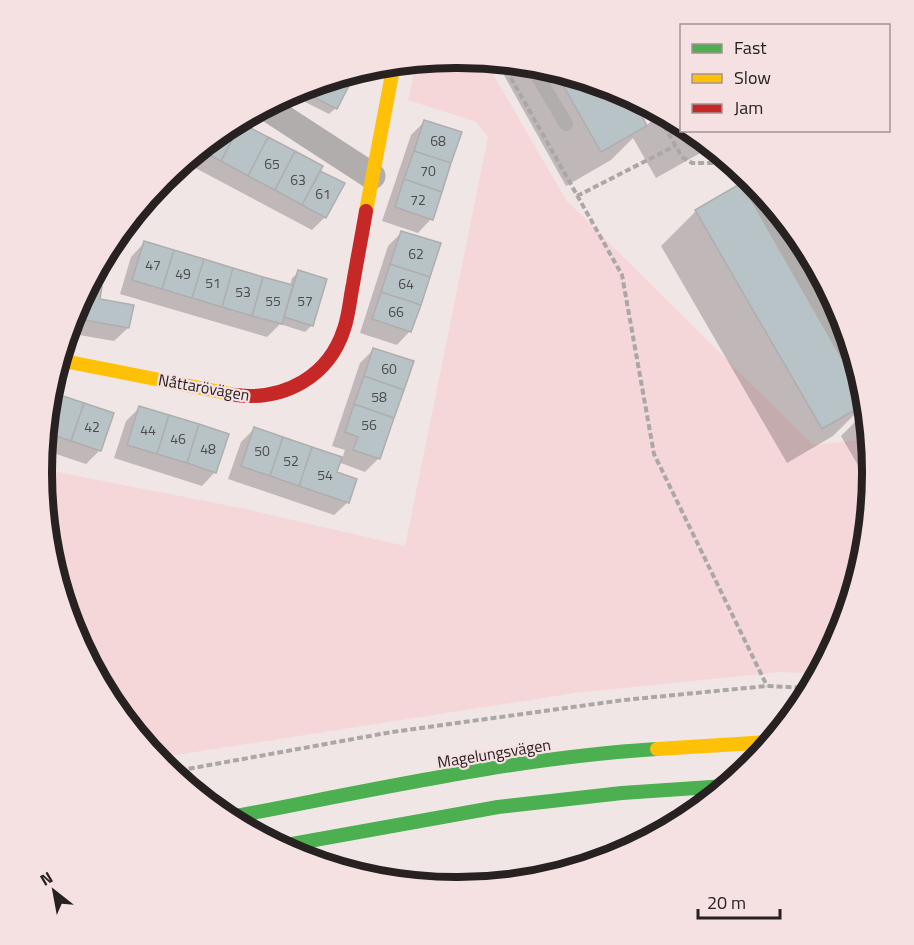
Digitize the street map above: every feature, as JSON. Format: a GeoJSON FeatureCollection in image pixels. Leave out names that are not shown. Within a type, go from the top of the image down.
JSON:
{"type":"FeatureCollection","features":[{"type":"Feature","properties":{"kind":"main road","name":"Nåttarövägen"},"geometry":{"type":"LineString","coordinates":[[68,362],[239,396],[265,396],[285,392],[307,381],[328,362],[344,330],[392,73]]}},
{"type":"Feature","properties":{"kind":"main road","name":"Magelungsvägen"},"geometry":{"type":"LineString","coordinates":[[242,815],[473,772],[613,752],[758,743]]}},
{"type":"Feature","properties":{"kind":"main road"},"geometry":{"type":"LineString","coordinates":[[296,843],[498,807],[711,787]]}},
{"type":"Feature","properties":{"kind":"street"},"geometry":{"type":"LineString","coordinates":[[275,112],[372,176]]}},
{"type":"Feature","properties":{"kind":"street"},"geometry":{"type":"LineString","coordinates":[[775,222],[827,308]]}},
{"type":"Feature","properties":{"kind":"lane"},"geometry":{"type":"LineString","coordinates":[[538,76],[566,124]]}},
{"type":"Feature","properties":{"kind":"path"},"geometry":{"type":"LineString","coordinates":[[507,71],[622,275],[654,454],[767,686]]}},
{"type":"Feature","properties":{"kind":"path"},"geometry":{"type":"LineString","coordinates":[[663,124],[682,157],[692,164],[720,165]]}},
{"type":"Feature","properties":{"kind":"path"},"geometry":{"type":"LineString","coordinates":[[577,196],[675,146]]}},
{"type":"Feature","properties":{"kind":"path"},"geometry":{"type":"LineString","coordinates":[[183,770],[392,732],[624,700],[767,686],[799,687]]}},
{"type":"Feature","properties":{"kind":"shaded area"},"geometry":{"type":"Polygon","coordinates":[[[457,68],[491,70],[566,200],[813,445],[860,440],[861,499],[854,551],[831,627],[808,673],[781,672],[575,693],[168,756],[136,719],[94,651],[74,603],[60,551],[53,499],[52,471],[241,508],[405,546],[488,137],[476,122],[408,100],[415,70],[457,68]]]}},
{"type":"Feature","properties":{"kind":"building"},"geometry":{"type":"Polygon","coordinates":[[[351,82],[337,109],[311,96],[327,89],[351,82]]]}},
{"type":"Feature","properties":{"kind":"building"},"geometry":{"type":"Polygon","coordinates":[[[561,82],[587,89],[640,112],[647,126],[601,152],[561,82]]]}},
{"type":"Feature","properties":{"kind":"building"},"geometry":{"type":"Polygon","coordinates":[[[424,120],[462,132],[451,163],[414,151],[424,120]]]}},
{"type":"Feature","properties":{"kind":"building"},"geometry":{"type":"Polygon","coordinates":[[[248,126],[268,137],[248,176],[221,161],[235,134],[248,126]]]}},
{"type":"Feature","properties":{"kind":"building"},"geometry":{"type":"Polygon","coordinates":[[[235,134],[221,161],[208,154],[235,134]]]}},
{"type":"Feature","properties":{"kind":"building"},"geometry":{"type":"Polygon","coordinates":[[[268,137],[295,151],[275,190],[248,176],[268,137]]]}},
{"type":"Feature","properties":{"kind":"building"},"geometry":{"type":"Polygon","coordinates":[[[295,151],[323,166],[302,205],[275,190],[295,151]]]}},
{"type":"Feature","properties":{"kind":"building"},"geometry":{"type":"Polygon","coordinates":[[[414,151],[451,163],[442,192],[404,179],[414,151]]]}},
{"type":"Feature","properties":{"kind":"building"},"geometry":{"type":"Polygon","coordinates":[[[320,171],[345,183],[326,218],[302,205],[320,171]]]}},
{"type":"Feature","properties":{"kind":"building"},"geometry":{"type":"Polygon","coordinates":[[[404,179],[442,192],[433,220],[395,207],[404,179]]]}},
{"type":"Feature","properties":{"kind":"building"},"geometry":{"type":"Polygon","coordinates":[[[740,184],[749,193],[845,359],[856,409],[822,429],[695,210],[740,184]]]}},
{"type":"Feature","properties":{"kind":"building"},"geometry":{"type":"Polygon","coordinates":[[[401,231],[441,243],[430,277],[390,264],[401,231]]]}},
{"type":"Feature","properties":{"kind":"building"},"geometry":{"type":"Polygon","coordinates":[[[144,241],[174,250],[162,289],[132,280],[144,241]]]}},
{"type":"Feature","properties":{"kind":"building"},"geometry":{"type":"Polygon","coordinates":[[[174,250],[204,259],[192,298],[162,289],[174,250]]]}},
{"type":"Feature","properties":{"kind":"building"},"geometry":{"type":"Polygon","coordinates":[[[204,259],[233,268],[222,307],[192,298],[204,259]]]}},
{"type":"Feature","properties":{"kind":"building"},"geometry":{"type":"Polygon","coordinates":[[[390,264],[430,277],[421,305],[381,292],[390,264]]]}},
{"type":"Feature","properties":{"kind":"building"},"geometry":{"type":"Polygon","coordinates":[[[233,268],[263,277],[252,316],[222,307],[233,268]]]}},
{"type":"Feature","properties":{"kind":"building"},"geometry":{"type":"Polygon","coordinates":[[[298,270],[327,279],[313,326],[284,317],[298,270]]]}},
{"type":"Feature","properties":{"kind":"building"},"geometry":{"type":"Polygon","coordinates":[[[263,277],[293,285],[282,324],[252,316],[263,277]]]}},
{"type":"Feature","properties":{"kind":"building"},"geometry":{"type":"Polygon","coordinates":[[[99,285],[102,286],[100,299],[134,305],[129,328],[82,320],[99,285]]]}},
{"type":"Feature","properties":{"kind":"building"},"geometry":{"type":"Polygon","coordinates":[[[381,292],[421,305],[411,332],[372,319],[381,292]]]}},
{"type":"Feature","properties":{"kind":"building"},"geometry":{"type":"Polygon","coordinates":[[[373,348],[414,361],[404,390],[364,376],[373,348]]]}},
{"type":"Feature","properties":{"kind":"building"},"geometry":{"type":"Polygon","coordinates":[[[364,376],[404,390],[394,418],[354,404],[364,376]]]}},
{"type":"Feature","properties":{"kind":"building"},"geometry":{"type":"Polygon","coordinates":[[[60,395],[84,403],[71,441],[54,436],[60,395]]]}},
{"type":"Feature","properties":{"kind":"building"},"geometry":{"type":"Polygon","coordinates":[[[84,403],[114,413],[101,451],[71,441],[84,403]]]}},
{"type":"Feature","properties":{"kind":"building"},"geometry":{"type":"Polygon","coordinates":[[[354,404],[394,418],[380,459],[353,450],[358,437],[345,432],[354,404]]]}},
{"type":"Feature","properties":{"kind":"building"},"geometry":{"type":"Polygon","coordinates":[[[139,406],[169,415],[157,454],[127,445],[139,406]]]}},
{"type":"Feature","properties":{"kind":"building"},"geometry":{"type":"Polygon","coordinates":[[[169,415],[199,424],[187,463],[157,454],[169,415]]]}},
{"type":"Feature","properties":{"kind":"building"},"geometry":{"type":"Polygon","coordinates":[[[199,424],[229,434],[216,473],[187,463],[199,424]]]}},
{"type":"Feature","properties":{"kind":"building"},"geometry":{"type":"Polygon","coordinates":[[[254,427],[283,437],[270,476],[241,466],[254,427]]]}},
{"type":"Feature","properties":{"kind":"building"},"geometry":{"type":"Polygon","coordinates":[[[283,437],[312,447],[299,486],[270,476],[283,437]]]}},
{"type":"Feature","properties":{"kind":"building"},"geometry":{"type":"Polygon","coordinates":[[[312,447],[342,457],[337,472],[357,479],[349,503],[299,486],[312,447]]]}},
{"type":"Feature","properties":{"kind":"traffic: fast"},"geometry":{"type":"LineString","coordinates":[[242,815],[495,768],[603,753],[657,749]]}},
{"type":"Feature","properties":{"kind":"traffic: fast"},"geometry":{"type":"LineString","coordinates":[[296,843],[498,807],[622,793],[711,787]]}},
{"type":"Feature","properties":{"kind":"traffic: slow"},"geometry":{"type":"LineString","coordinates":[[366,211],[392,73]]}},
{"type":"Feature","properties":{"kind":"traffic: slow"},"geometry":{"type":"LineString","coordinates":[[68,362],[236,395]]}},
{"type":"Feature","properties":{"kind":"traffic: slow"},"geometry":{"type":"LineString","coordinates":[[657,749],[758,743]]}},
{"type":"Feature","properties":{"kind":"traffic: jam"},"geometry":{"type":"LineString","coordinates":[[236,395],[254,396],[288,389],[303,382],[328,360],[346,324],[366,211]]}}]}
